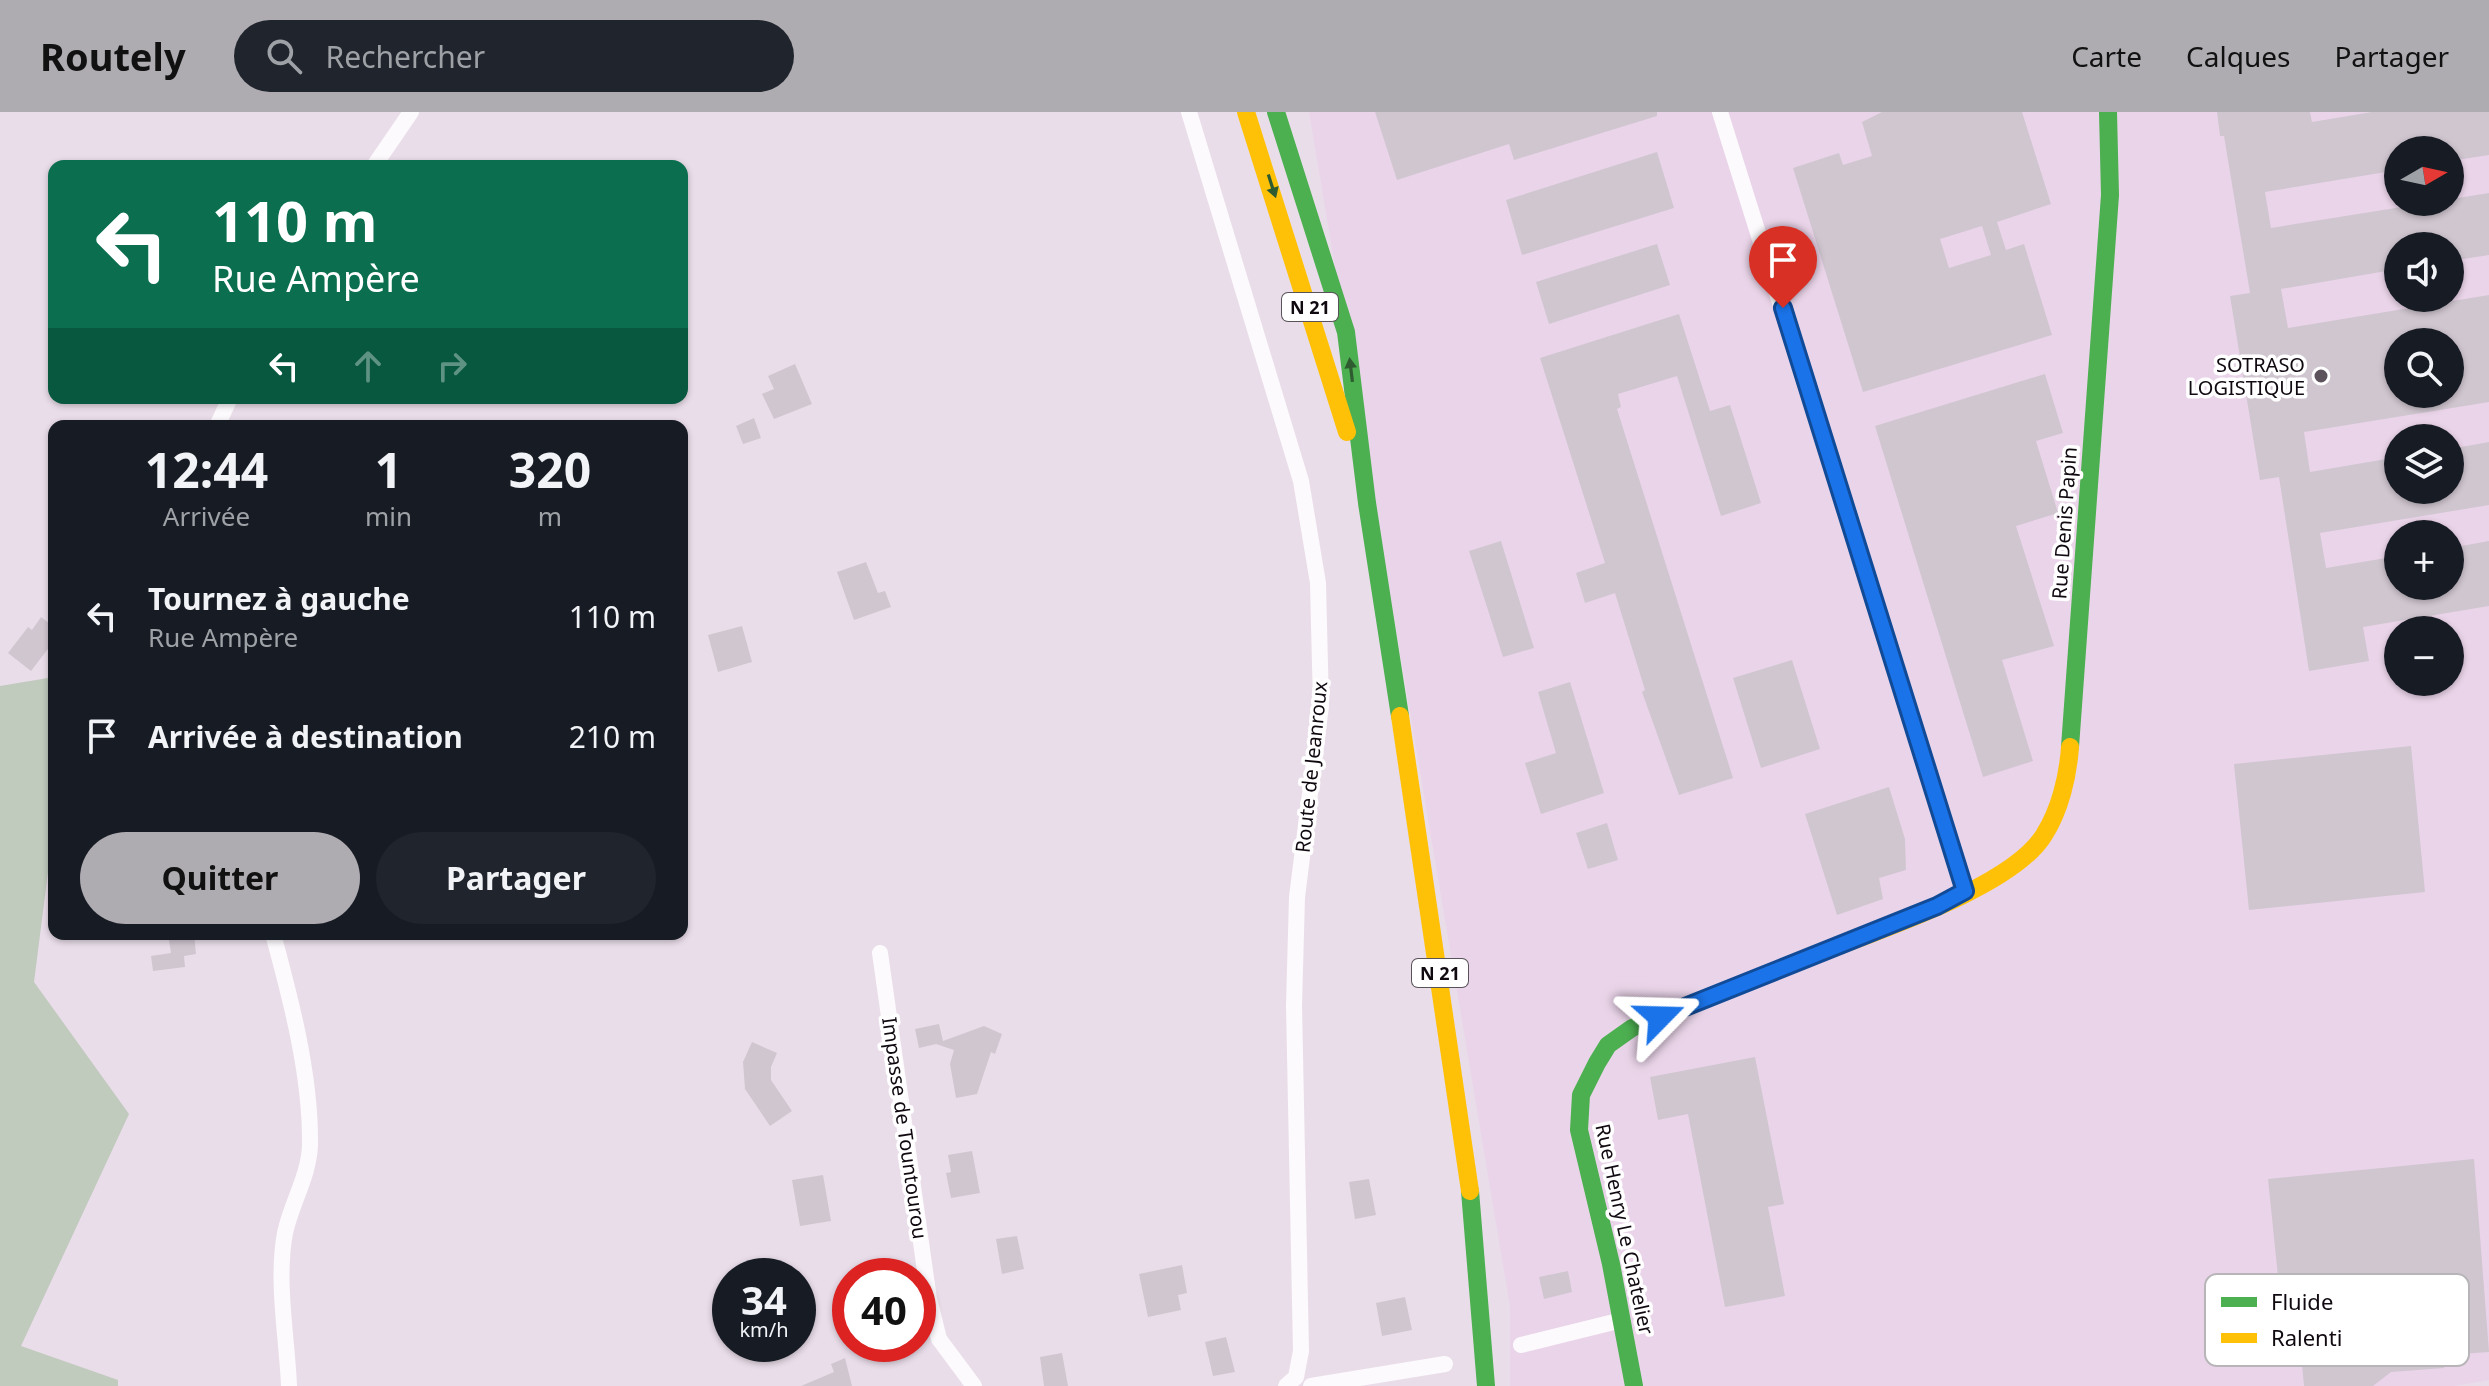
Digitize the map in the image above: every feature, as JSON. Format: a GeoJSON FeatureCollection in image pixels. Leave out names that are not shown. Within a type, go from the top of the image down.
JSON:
{"type":"FeatureCollection","features":[{"type":"Feature","properties":{"kind":"main road","name":"N 21"},"geometry":{"type":"LineString","coordinates":[[1246,112],[1317,330],[1367,503]]}},
{"type":"Feature","properties":{"kind":"main road","name":"N 21"},"geometry":{"type":"LineString","coordinates":[[1276,112],[1346,332],[1367,503],[1430,902],[1473,1210],[1486,1386]]}},
{"type":"Feature","properties":{"kind":"main road","name":"Rue Denis Papin"},"geometry":{"type":"LineString","coordinates":[[1965,891],[2015,866],[2044,836],[2060,799],[2069,760],[2110,195],[2108,112]]}},
{"type":"Feature","properties":{"kind":"main road","name":"Rue Henry Le Chatelier"},"geometry":{"type":"LineString","coordinates":[[1634,1386],[1579,1130],[1581,1095],[1608,1045],[1632,1028],[1937,906],[1965,891]]}},
{"type":"Feature","properties":{"kind":"street"},"geometry":{"type":"LineString","coordinates":[[378,160],[411,112]]}},
{"type":"Feature","properties":{"kind":"street","name":"Route de Jeanroux"},"geometry":{"type":"LineString","coordinates":[[1189,112],[1268,364],[1301,481],[1318,583],[1321,706],[1297,897],[1294,1005],[1301,1351],[1296,1377],[1286,1386]]}},
{"type":"Feature","properties":{"kind":"street"},"geometry":{"type":"LineString","coordinates":[[1720,112],[1965,891]]}},
{"type":"Feature","properties":{"kind":"street"},"geometry":{"type":"LineString","coordinates":[[274,940],[303,1072],[310,1146],[301,1188],[285,1232],[283,1259],[289,1386]]}},
{"type":"Feature","properties":{"kind":"street","name":"Impasse de Tountourou"},"geometry":{"type":"LineString","coordinates":[[880,953],[929,1299],[939,1339],[974,1386]]}},
{"type":"Feature","properties":{"kind":"street"},"geometry":{"type":"LineString","coordinates":[[1521,1345],[1622,1320]]}},
{"type":"Feature","properties":{"kind":"street"},"geometry":{"type":"LineString","coordinates":[[1311,1386],[1445,1364]]}},
{"type":"Feature","properties":{"kind":"shaded area"},"geometry":{"type":"Polygon","coordinates":[[[1309,112],[2489,112],[2489,1380],[2454,1386],[1510,1386],[1510,1306],[1309,112]]]}},
{"type":"Feature","properties":{"kind":"shaded area"},"geometry":{"type":"Polygon","coordinates":[[[48,678],[48,872],[34,982],[129,1114],[21,1346],[118,1380],[118,1386],[0,1386],[0,686],[48,678]]]}},
{"type":"Feature","properties":{"kind":"building"},"geometry":{"type":"Polygon","coordinates":[[[1375,112],[1657,112],[1657,116],[1514,160],[1509,144],[1397,180],[1375,112]]]}},
{"type":"Feature","properties":{"kind":"building"},"geometry":{"type":"Polygon","coordinates":[[[1882,112],[2022,112],[2051,204],[1997,222],[2006,250],[2024,244],[2052,335],[1863,392],[1793,168],[1839,153],[1843,165],[1872,156],[1862,122],[1882,112]],[[1982,226],[1940,239],[1949,268],[1991,255],[1982,226]]]}},
{"type":"Feature","properties":{"kind":"building","name":"SOTRASO LOGISTIQUE"},"geometry":{"type":"Polygon","coordinates":[[[2217,112],[2310,112],[2312,122],[2372,112],[2489,112],[2489,155],[2464,159],[2464,136],[2384,136],[2384,172],[2265,192],[2271,228],[2384,210],[2384,216],[2464,216],[2464,197],[2489,193],[2489,255],[2464,259],[2464,232],[2384,232],[2384,271],[2281,289],[2288,328],[2385,312],[2464,312],[2464,299],[2489,295],[2489,402],[2464,406],[2464,328],[2384,328],[2384,408],[2452,408],[2304,432],[2310,472],[2384,459],[2384,504],[2464,504],[2464,446],[2489,442],[2489,505],[2320,533],[2326,568],[2384,558],[2384,600],[2464,600],[2464,545],[2489,541],[2489,606],[2429,616],[2384,616],[2384,624],[2363,627],[2369,661],[2309,671],[2279,477],[2260,480],[2230,296],[2250,293],[2224,136],[2220,136],[2217,112]]]}},
{"type":"Feature","properties":{"kind":"building"},"geometry":{"type":"Polygon","coordinates":[[[1657,152],[1674,208],[1522,255],[1506,200],[1657,152]]]}},
{"type":"Feature","properties":{"kind":"building"},"geometry":{"type":"Polygon","coordinates":[[[1657,244],[1670,285],[1549,324],[1536,282],[1657,244]]]}},
{"type":"Feature","properties":{"kind":"building"},"geometry":{"type":"Polygon","coordinates":[[[1679,314],[1710,411],[1730,405],[1761,503],[1721,516],[1677,376],[1618,394],[1621,407],[1617,409],[1733,778],[1679,795],[1642,692],[1645,690],[1615,593],[1585,603],[1576,573],[1605,563],[1540,358],[1679,314]]]}},
{"type":"Feature","properties":{"kind":"building"},"geometry":{"type":"Polygon","coordinates":[[[795,364],[812,404],[774,419],[762,394],[774,389],[768,376],[795,364]]]}},
{"type":"Feature","properties":{"kind":"building"},"geometry":{"type":"Polygon","coordinates":[[[2045,374],[2063,433],[2036,441],[2058,513],[2016,526],[2054,646],[2002,660],[2033,761],[1983,777],[1875,426],[2045,374]]]}},
{"type":"Feature","properties":{"kind":"building"},"geometry":{"type":"Polygon","coordinates":[[[754,418],[761,438],[743,444],[736,426],[754,418]]]}},
{"type":"Feature","properties":{"kind":"building"},"geometry":{"type":"Polygon","coordinates":[[[1501,541],[1534,648],[1503,657],[1469,551],[1501,541]]]}},
{"type":"Feature","properties":{"kind":"building"},"geometry":{"type":"Polygon","coordinates":[[[866,562],[878,593],[885,591],[891,607],[854,620],[837,572],[866,562]]]}},
{"type":"Feature","properties":{"kind":"building"},"geometry":{"type":"Polygon","coordinates":[[[41,617],[48,622],[48,649],[31,671],[8,653],[28,627],[32,630],[41,617]]]}},
{"type":"Feature","properties":{"kind":"building"},"geometry":{"type":"Polygon","coordinates":[[[742,626],[752,662],[718,672],[708,635],[742,626]]]}},
{"type":"Feature","properties":{"kind":"building"},"geometry":{"type":"Polygon","coordinates":[[[1792,660],[1820,749],[1761,768],[1733,678],[1792,660]]]}},
{"type":"Feature","properties":{"kind":"building"},"geometry":{"type":"Polygon","coordinates":[[[1570,682],[1604,793],[1541,814],[1525,763],[1556,753],[1538,692],[1570,682]]]}},
{"type":"Feature","properties":{"kind":"building"},"geometry":{"type":"Polygon","coordinates":[[[2411,746],[2425,892],[2249,910],[2234,764],[2411,746]]]}},
{"type":"Feature","properties":{"kind":"building"},"geometry":{"type":"Polygon","coordinates":[[[1889,787],[1905,839],[1906,870],[1879,878],[1883,899],[1837,915],[1805,814],[1889,787]]]}},
{"type":"Feature","properties":{"kind":"building"},"geometry":{"type":"Polygon","coordinates":[[[1607,823],[1618,860],[1588,869],[1576,833],[1607,823]]]}},
{"type":"Feature","properties":{"kind":"building"},"geometry":{"type":"Polygon","coordinates":[[[169,940],[195,940],[196,954],[184,956],[185,967],[153,971],[151,956],[171,953],[169,940]]]}},
{"type":"Feature","properties":{"kind":"building"},"geometry":{"type":"Polygon","coordinates":[[[939,1024],[943,1041],[984,1026],[1002,1034],[995,1054],[991,1052],[977,1094],[956,1098],[950,1064],[954,1050],[936,1044],[919,1048],[915,1029],[939,1024]]]}},
{"type":"Feature","properties":{"kind":"building"},"geometry":{"type":"Polygon","coordinates":[[[752,1042],[777,1053],[771,1067],[771,1080],[792,1111],[770,1126],[745,1089],[743,1062],[752,1042]]]}},
{"type":"Feature","properties":{"kind":"building"},"geometry":{"type":"Polygon","coordinates":[[[1755,1057],[1784,1204],[1768,1207],[1785,1296],[1725,1307],[1688,1114],[1658,1120],[1650,1077],[1755,1057]]]}},
{"type":"Feature","properties":{"kind":"building"},"geometry":{"type":"Polygon","coordinates":[[[972,1151],[980,1193],[951,1198],[946,1173],[951,1172],[948,1155],[972,1151]]]}},
{"type":"Feature","properties":{"kind":"building"},"geometry":{"type":"Polygon","coordinates":[[[2474,1159],[2489,1352],[2469,1353],[2469,1274],[2278,1274],[2268,1179],[2474,1159]]]}},
{"type":"Feature","properties":{"kind":"building"},"geometry":{"type":"Polygon","coordinates":[[[823,1175],[831,1221],[800,1226],[792,1180],[823,1175]]]}},
{"type":"Feature","properties":{"kind":"building"},"geometry":{"type":"Polygon","coordinates":[[[1369,1179],[1376,1215],[1355,1219],[1349,1182],[1369,1179]]]}},
{"type":"Feature","properties":{"kind":"building"},"geometry":{"type":"Polygon","coordinates":[[[1017,1236],[1024,1269],[1002,1274],[996,1239],[1017,1236]]]}},
{"type":"Feature","properties":{"kind":"building"},"geometry":{"type":"Polygon","coordinates":[[[1182,1265],[1187,1293],[1178,1295],[1181,1310],[1148,1317],[1139,1274],[1182,1265]]]}},
{"type":"Feature","properties":{"kind":"building"},"geometry":{"type":"Polygon","coordinates":[[[1568,1271],[1572,1292],[1544,1299],[1539,1277],[1568,1271]]]}},
{"type":"Feature","properties":{"kind":"building"},"geometry":{"type":"Polygon","coordinates":[[[1405,1297],[1412,1330],[1382,1336],[1376,1303],[1405,1297]]]}},
{"type":"Feature","properties":{"kind":"building"},"geometry":{"type":"Polygon","coordinates":[[[1226,1337],[1235,1372],[1213,1376],[1205,1342],[1226,1337]]]}},
{"type":"Feature","properties":{"kind":"building"},"geometry":{"type":"Polygon","coordinates":[[[1062,1353],[1068,1386],[1044,1386],[1040,1357],[1062,1353]]]}},
{"type":"Feature","properties":{"kind":"building"},"geometry":{"type":"Polygon","coordinates":[[[846,1362],[852,1386],[801,1386],[834,1372],[831,1364],[846,1362]]]}},
{"type":"Feature","properties":{"kind":"building"},"geometry":{"type":"Polygon","coordinates":[[[2302,1366],[2444,1366],[2391,1372],[2373,1386],[2304,1386],[2302,1366]]]}},
{"type":"Feature","properties":{"kind":"traffic: fast"},"geometry":{"type":"LineString","coordinates":[[1276,112],[1346,332],[1367,503],[1400,716]]}},
{"type":"Feature","properties":{"kind":"traffic: fast"},"geometry":{"type":"LineString","coordinates":[[2070,747],[2110,195],[2108,112]]}},
{"type":"Feature","properties":{"kind":"traffic: fast"},"geometry":{"type":"LineString","coordinates":[[1634,1386],[1611,1264],[1579,1130],[1581,1095],[1608,1045],[1632,1028],[1823,952]]}},
{"type":"Feature","properties":{"kind":"traffic: fast"},"geometry":{"type":"LineString","coordinates":[[1470,1191],[1486,1386]]}},
{"type":"Feature","properties":{"kind":"traffic: slow"},"geometry":{"type":"LineString","coordinates":[[1246,112],[1347,432]]}},
{"type":"Feature","properties":{"kind":"traffic: slow"},"geometry":{"type":"LineString","coordinates":[[1400,716],[1470,1191]]}},
{"type":"Feature","properties":{"kind":"traffic: slow"},"geometry":{"type":"LineString","coordinates":[[1823,952],[1910,919],[1975,889],[2028,854],[2055,815],[2065,781],[2070,747]]}},
{"type":"Feature","properties":{"kind":"place","name":"SOTRASO LOGISTIQUE"},"geometry":{"type":"Point","coordinates":[2321,376]}},
{"type":"Feature","properties":{"kind":"route"},"geometry":{"type":"LineString","coordinates":[[1660,1017],[1937,906],[1965,891],[1783,308]]}}]}
